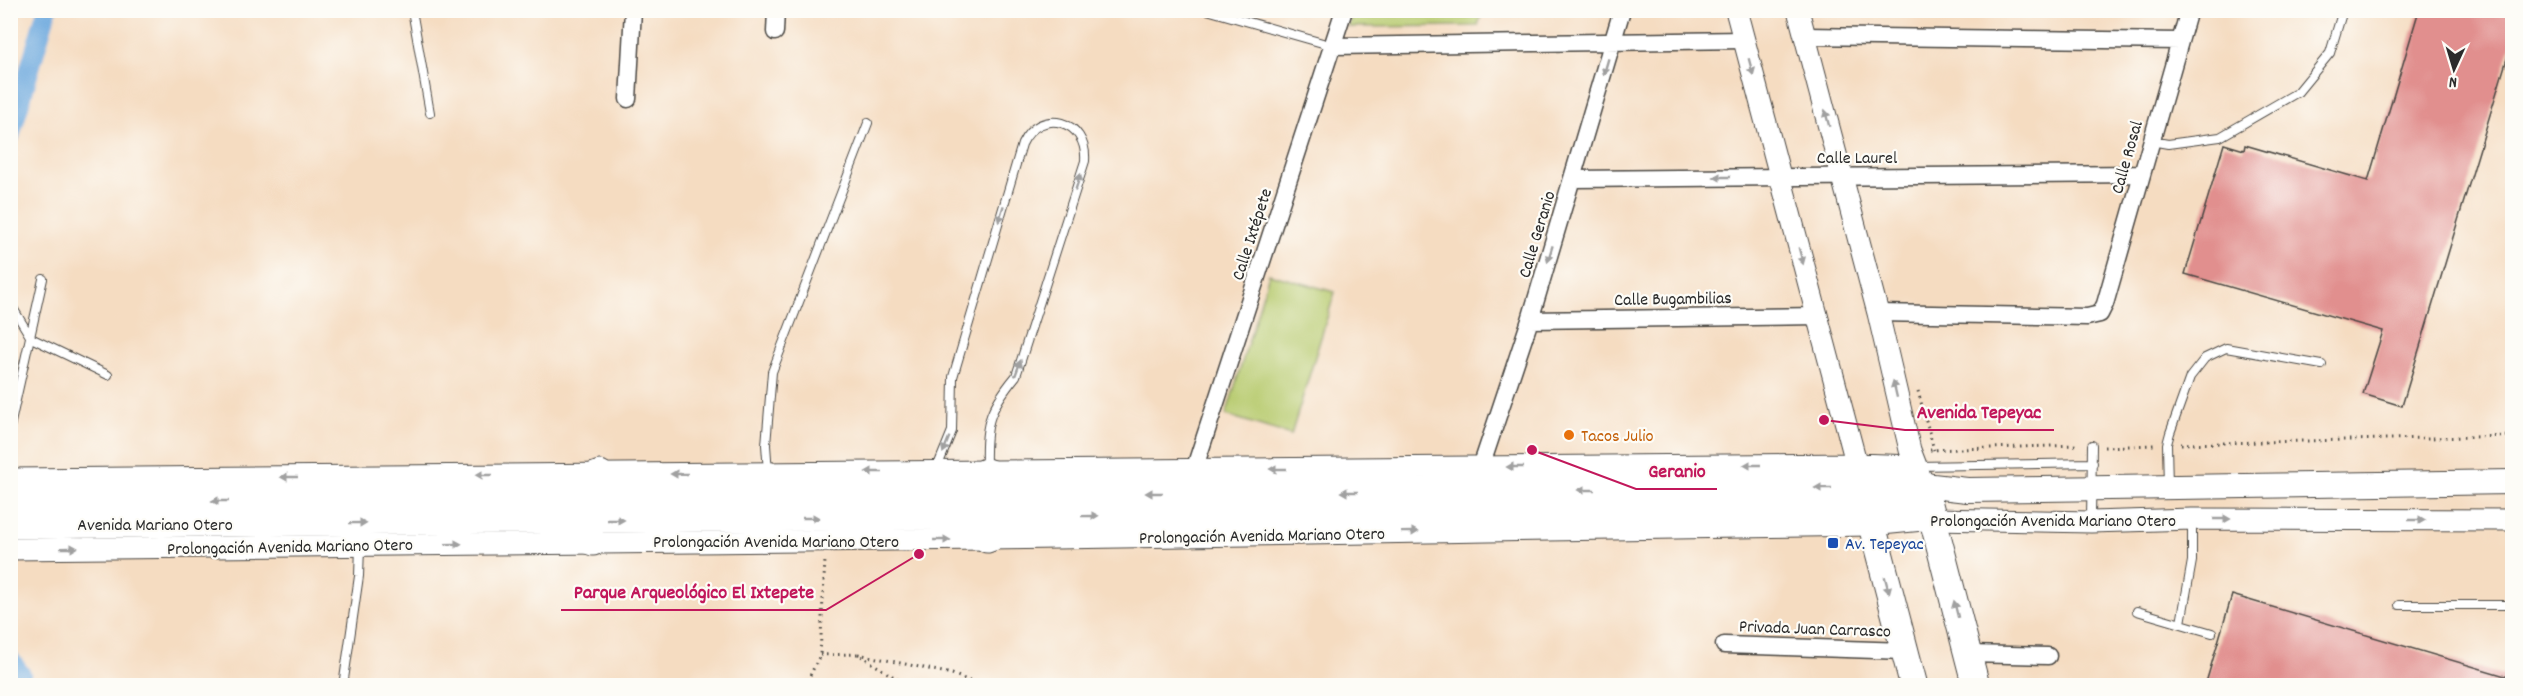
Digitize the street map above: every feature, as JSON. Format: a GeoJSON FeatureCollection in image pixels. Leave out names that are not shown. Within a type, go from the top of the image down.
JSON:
{"type":"FeatureCollection","features":[{"type":"Feature","properties":{"kind":"main road"},"geometry":{"type":"LineString","coordinates":[[986,472],[1049,505]]}},
{"type":"Feature","properties":{"kind":"main road"},"geometry":{"type":"LineString","coordinates":[[535,510],[600,474]]}},
{"type":"Feature","properties":{"kind":"main road","name":"Prolongación Avenida Mariano Otero"},"geometry":{"type":"LineString","coordinates":[[299,512],[1864,496],[1967,490],[2512,482]]}},
{"type":"Feature","properties":{"kind":"main road"},"geometry":{"type":"LineString","coordinates":[[1925,493],[1976,686]]}},
{"type":"Feature","properties":{"kind":"main road"},"geometry":{"type":"LineString","coordinates":[[1864,496],[1914,686]]}},
{"type":"Feature","properties":{"kind":"main road","name":"Avenida Mariano Otero"},"geometry":{"type":"LineString","coordinates":[[10,502],[299,512]]}},
{"type":"Feature","properties":{"kind":"main road"},"geometry":{"type":"LineString","coordinates":[[987,539],[1049,505]]}},
{"type":"Feature","properties":{"kind":"main road"},"geometry":{"type":"LineString","coordinates":[[535,510],[593,542]]}},
{"type":"Feature","properties":{"kind":"main road","name":"Avenida Mariano Otero"},"geometry":{"type":"LineString","coordinates":[[10,525],[299,512]]}},
{"type":"Feature","properties":{"kind":"street"},"geometry":{"type":"LineString","coordinates":[[628,99],[633,10]]}},
{"type":"Feature","properties":{"kind":"street"},"geometry":{"type":"LineString","coordinates":[[776,10],[776,32]]}},
{"type":"Feature","properties":{"kind":"street","name":"Calle Ixtépete"},"geometry":{"type":"LineString","coordinates":[[1194,470],[1344,10]]}},
{"type":"Feature","properties":{"kind":"street","name":"Calle Geranio"},"geometry":{"type":"LineString","coordinates":[[1481,467],[1530,320],[1622,10]]}},
{"type":"Feature","properties":{"kind":"street"},"geometry":{"type":"LineString","coordinates":[[1736,10],[1864,496]]}},
{"type":"Feature","properties":{"kind":"street"},"geometry":{"type":"LineString","coordinates":[[1798,10],[1925,493]]}},
{"type":"Feature","properties":{"kind":"street","name":"Calle Rosal"},"geometry":{"type":"LineString","coordinates":[[1878,313],[2088,317],[2100,314],[2105,304],[2189,10]]}},
{"type":"Feature","properties":{"kind":"street"},"geometry":{"type":"LineString","coordinates":[[1805,36],[2180,41]]}},
{"type":"Feature","properties":{"kind":"street"},"geometry":{"type":"LineString","coordinates":[[1333,46],[1744,40]]}},
{"type":"Feature","properties":{"kind":"street","name":"Calle Laurel"},"geometry":{"type":"LineString","coordinates":[[1573,179],[2141,174]]}},
{"type":"Feature","properties":{"kind":"street","name":"Calle Bugambilias"},"geometry":{"type":"LineString","coordinates":[[1530,320],[1817,316]]}},
{"type":"Feature","properties":{"kind":"street","name":"Prolongación Avenida Mariano Otero"},"geometry":{"type":"LineString","coordinates":[[10,479],[1481,467],[1864,496]]}},
{"type":"Feature","properties":{"kind":"street","name":"Prolongación Avenida Mariano Otero"},"geometry":{"type":"LineString","coordinates":[[10,549],[987,539],[1925,493],[2091,522],[2192,519],[2512,520]]}},
{"type":"Feature","properties":{"kind":"street","name":"Privada Juan Carrasco"},"geometry":{"type":"LineString","coordinates":[[1724,645],[1905,651]]}},
{"type":"Feature","properties":{"kind":"street"},"geometry":{"type":"LineString","coordinates":[[1968,654],[2049,656]]}},
{"type":"Feature","properties":{"kind":"lane"},"geometry":{"type":"LineString","coordinates":[[412,10],[430,113]]}},
{"type":"Feature","properties":{"kind":"lane"},"geometry":{"type":"LineString","coordinates":[[1207,10],[1333,46]]}},
{"type":"Feature","properties":{"kind":"lane"},"geometry":{"type":"LineString","coordinates":[[2151,141],[2168,144],[2220,137],[2298,92],[2330,53],[2343,10]]}},
{"type":"Feature","properties":{"kind":"lane"},"geometry":{"type":"LineString","coordinates":[[932,472],[939,463],[952,431],[953,377],[1022,144],[1032,129],[1057,121],[1073,128],[1080,135],[1086,152],[1085,161],[1016,376],[999,395],[988,417],[986,472]]}},
{"type":"Feature","properties":{"kind":"lane"},"geometry":{"type":"LineString","coordinates":[[768,473],[766,445],[772,372],[868,123]]}},
{"type":"Feature","properties":{"kind":"lane"},"geometry":{"type":"LineString","coordinates":[[10,427],[43,279]]}},
{"type":"Feature","properties":{"kind":"lane"},"geometry":{"type":"LineString","coordinates":[[10,303],[31,338],[108,375]]}},
{"type":"Feature","properties":{"kind":"lane"},"geometry":{"type":"LineString","coordinates":[[2168,487],[2167,444],[2190,377],[2205,358],[2226,348],[2322,365]]}},
{"type":"Feature","properties":{"kind":"lane"},"geometry":{"type":"LineString","coordinates":[[2091,522],[2092,445]]}},
{"type":"Feature","properties":{"kind":"lane"},"geometry":{"type":"LineString","coordinates":[[1925,493],[2093,464]]}},
{"type":"Feature","properties":{"kind":"lane"},"geometry":{"type":"LineString","coordinates":[[2181,623],[2192,561],[2192,519]]}},
{"type":"Feature","properties":{"kind":"lane"},"geometry":{"type":"LineString","coordinates":[[343,686],[359,576],[360,545]]}},
{"type":"Feature","properties":{"kind":"lane"},"geometry":{"type":"LineString","coordinates":[[2399,605],[2512,605]]}},
{"type":"Feature","properties":{"kind":"lane"},"geometry":{"type":"LineString","coordinates":[[2137,611],[2212,633]]}},
{"type":"Feature","properties":{"kind":"path"},"geometry":{"type":"LineString","coordinates":[[1934,450],[2512,436]]}},
{"type":"Feature","properties":{"kind":"path"},"geometry":{"type":"LineString","coordinates":[[805,686],[820,655],[825,540]]}},
{"type":"Feature","properties":{"kind":"path"},"geometry":{"type":"LineString","coordinates":[[820,655],[858,654],[952,675],[982,686]]}},
{"type":"Feature","properties":{"kind":"path"},"geometry":{"type":"LineString","coordinates":[[858,654],[908,686]]}},
{"type":"Feature","properties":{"kind":"green space"},"geometry":{"type":"Polygon","coordinates":[[[1353,10],[1482,11],[1478,26],[1348,27],[1353,10]]]}},
{"type":"Feature","properties":{"kind":"green space"},"geometry":{"type":"Polygon","coordinates":[[[1269,274],[1335,292],[1291,435],[1226,415],[1269,274]]]}},
{"type":"Feature","properties":{"kind":"building"},"geometry":{"type":"Polygon","coordinates":[[[2419,10],[2512,10],[2512,42],[2402,406],[2363,394],[2383,331],[2185,274],[2224,144],[2244,150],[2245,145],[2368,181],[2419,10]]]}},
{"type":"Feature","properties":{"kind":"building"},"geometry":{"type":"Polygon","coordinates":[[[2232,595],[2512,678],[2512,686],[2205,686],[2232,595]]]}},
{"type":"Feature","properties":{"kind":"waterway"},"geometry":{"type":"LineString","coordinates":[[10,136],[47,10]]}},
{"type":"Feature","properties":{"kind":"waterway"},"geometry":{"type":"LineString","coordinates":[[10,660],[21,675]]}},
{"type":"Feature","properties":{"kind":"place","name":"Avenida Tepeyac"},"geometry":{"type":"Point","coordinates":[1824,420]}},
{"type":"Feature","properties":{"kind":"place","name":"Tacos Julio"},"geometry":{"type":"Point","coordinates":[1569,435]}},
{"type":"Feature","properties":{"kind":"place","name":"Geranio"},"geometry":{"type":"Point","coordinates":[1532,450]}},
{"type":"Feature","properties":{"kind":"place","name":"Av. Tepeyac"},"geometry":{"type":"Point","coordinates":[1833,543]}},
{"type":"Feature","properties":{"kind":"place","name":"Parque Arqueológico El Ixtepete"},"geometry":{"type":"Point","coordinates":[919,554]}}]}
